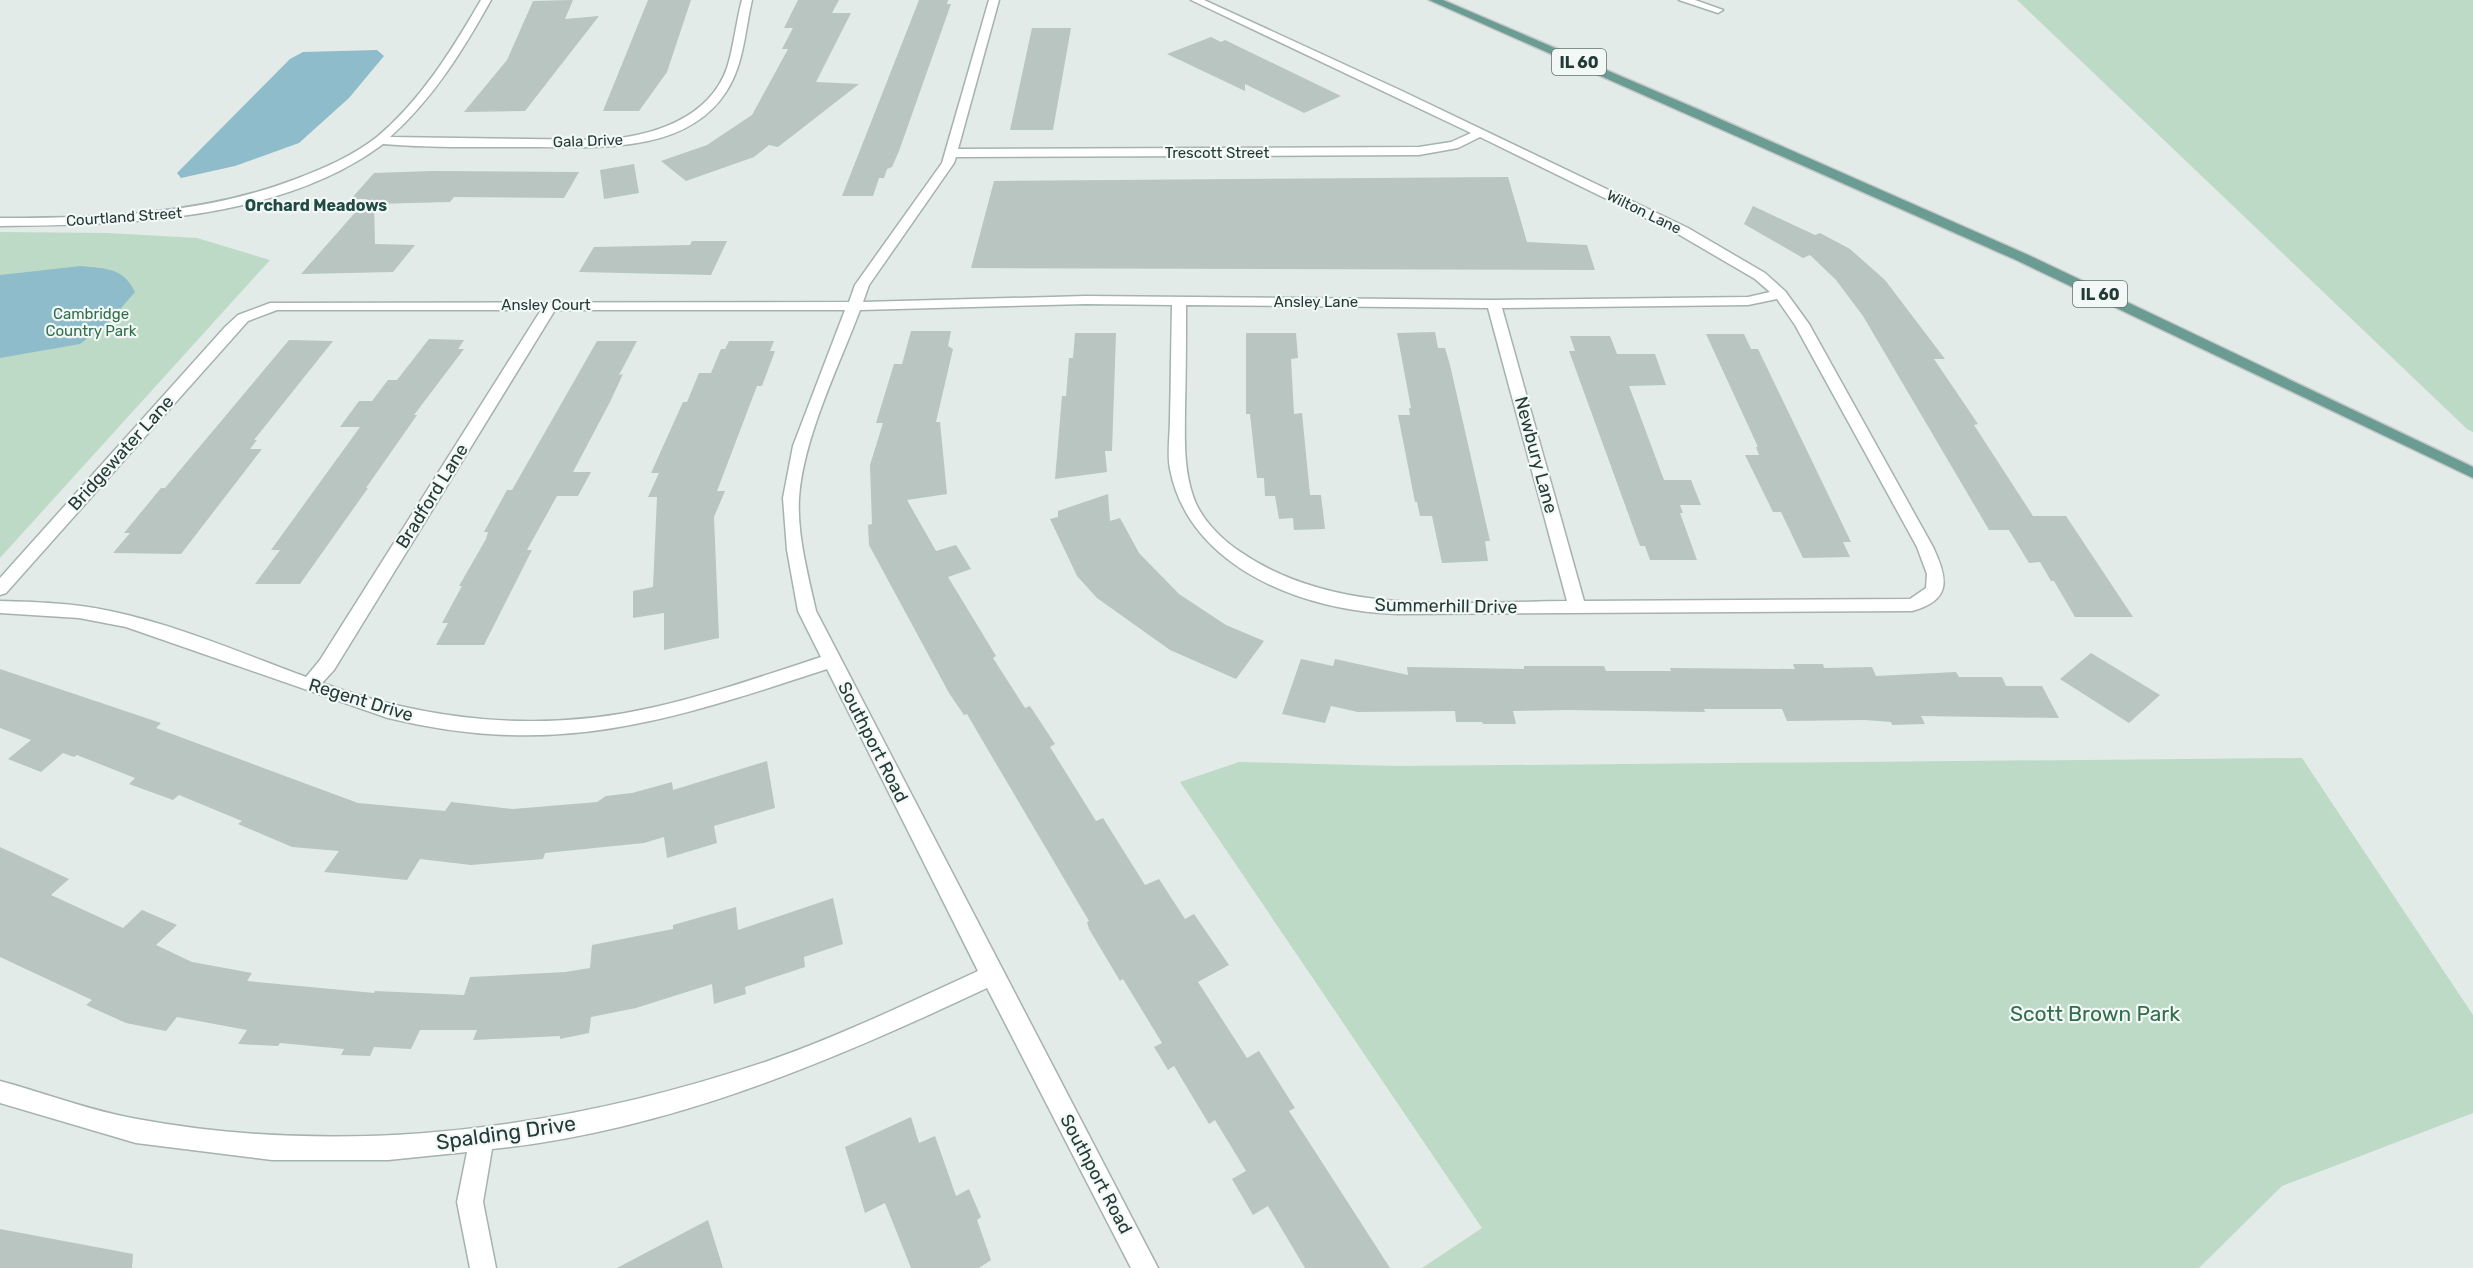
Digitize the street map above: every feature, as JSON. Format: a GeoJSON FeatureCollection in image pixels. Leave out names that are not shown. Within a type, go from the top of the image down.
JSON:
{"type":"FeatureCollection","features":[{"type":"Feature","properties":{"kind":"main road","name":"IL 60"},"geometry":{"type":"LineString","coordinates":[[1434,0],[1691,110],[2021,257],[2473,473]]}},
{"type":"Feature","properties":{"kind":"street","name":"Courtland Street"},"geometry":{"type":"LineString","coordinates":[[0,222],[152,219],[250,200],[294,185],[337,165],[380,140],[438,79],[459,49],[486,0]]}},
{"type":"Feature","properties":{"kind":"street","name":"Gala Drive"},"geometry":{"type":"LineString","coordinates":[[380,140],[589,143],[624,141],[662,132],[692,118],[712,103],[726,84],[739,45],[747,0]]}},
{"type":"Feature","properties":{"kind":"street","name":"Southport Road"},"geometry":{"type":"LineString","coordinates":[[994,0],[948,163],[862,285],[852,306],[801,446],[791,498],[795,550],[807,611],[831,661],[1145,1268]]}},
{"type":"Feature","properties":{"kind":"street"},"geometry":{"type":"LineString","coordinates":[[1684,0],[1719,10]]}},
{"type":"Feature","properties":{"kind":"street","name":"Wilton Lane"},"geometry":{"type":"LineString","coordinates":[[1205,1],[1702,242],[1741,263],[1780,294],[1802,324],[1925,547],[1938,577],[1936,588]]}},
{"type":"Feature","properties":{"kind":"street","name":"Trescott Street"},"geometry":{"type":"LineString","coordinates":[[951,153],[1419,152],[1454,145],[1480,133]]}},
{"type":"Feature","properties":{"kind":"street","name":"Ansley Lane"},"geometry":{"type":"LineString","coordinates":[[852,306],[1039,301],[1494,304],[1748,301],[1780,294]]}},
{"type":"Feature","properties":{"kind":"street","name":"Summerhill Drive"},"geometry":{"type":"LineString","coordinates":[[1179,302],[1177,467],[1180,485],[1192,513],[1218,544],[1258,573],[1286,585],[1317,596],[1373,606],[1912,605],[1925,602],[1936,588]]}},
{"type":"Feature","properties":{"kind":"street","name":"Newbury Lane"},"geometry":{"type":"LineString","coordinates":[[1494,304],[1577,606]]}},
{"type":"Feature","properties":{"kind":"street","name":"Bradford Lane"},"geometry":{"type":"LineString","coordinates":[[309,684],[327,665],[551,305]]}},
{"type":"Feature","properties":{"kind":"street","name":"Ansley Court"},"geometry":{"type":"LineString","coordinates":[[243,318],[275,306],[852,306]]}},
{"type":"Feature","properties":{"kind":"street","name":"Bridgewater Lane"},"geometry":{"type":"LineString","coordinates":[[0,589],[243,318]]}},
{"type":"Feature","properties":{"kind":"street","name":"Regent Drive"},"geometry":{"type":"LineString","coordinates":[[0,607],[50,608],[123,620],[171,634],[388,711],[453,724],[548,728],[629,719],[688,707],[831,661]]}},
{"type":"Feature","properties":{"kind":"street","name":"Spalding Drive"},"geometry":{"type":"LineString","coordinates":[[0,1092],[136,1131],[272,1148],[388,1148],[523,1134],[649,1109],[771,1071],[910,1013],[992,975]]}},
{"type":"Feature","properties":{"kind":"street"},"geometry":{"type":"LineString","coordinates":[[482,1138],[470,1202],[483,1268]]}},
{"type":"Feature","properties":{"kind":"green space"},"geometry":{"type":"Polygon","coordinates":[[[2017,0],[2473,0],[2473,432],[2467,429],[2017,0]]]}},
{"type":"Feature","properties":{"kind":"green space","name":"Cambridge Country Park"},"geometry":{"type":"Polygon","coordinates":[[[0,232],[107,233],[197,238],[270,260],[0,558],[0,232]]]}},
{"type":"Feature","properties":{"kind":"green space","name":"Scott Brown Park"},"geometry":{"type":"Polygon","coordinates":[[[2302,758],[2473,1015],[2473,1113],[2282,1186],[2199,1268],[1422,1268],[1482,1228],[1180,782],[1239,762],[1398,766],[2302,758]]]}},
{"type":"Feature","properties":{"kind":"water"},"geometry":{"type":"Polygon","coordinates":[[[377,50],[384,56],[349,98],[299,143],[235,166],[181,178],[177,173],[290,59],[303,52],[377,50]]]}},
{"type":"Feature","properties":{"kind":"water"},"geometry":{"type":"Polygon","coordinates":[[[81,266],[113,271],[125,278],[135,292],[109,322],[80,344],[0,358],[0,275],[81,266]]]}},
{"type":"Feature","properties":{"kind":"building"},"geometry":{"type":"Polygon","coordinates":[[[573,0],[565,19],[599,16],[525,111],[464,112],[507,60],[533,1],[573,0]]]}},
{"type":"Feature","properties":{"kind":"building"},"geometry":{"type":"Polygon","coordinates":[[[648,0],[691,0],[667,72],[639,111],[603,111],[648,0]]]}},
{"type":"Feature","properties":{"kind":"building"},"geometry":{"type":"Polygon","coordinates":[[[798,0],[839,0],[832,13],[851,13],[816,82],[859,84],[778,147],[769,145],[754,157],[686,181],[661,161],[707,145],[752,115],[788,49],[782,49],[793,28],[784,28],[798,0]]]}},
{"type":"Feature","properties":{"kind":"building"},"geometry":{"type":"Polygon","coordinates":[[[919,0],[948,0],[947,4],[951,4],[899,151],[884,178],[879,178],[873,196],[842,196],[919,0]]]}},
{"type":"Feature","properties":{"kind":"building"},"geometry":{"type":"Polygon","coordinates":[[[1032,28],[1071,28],[1053,130],[1010,130],[1032,28]]]}},
{"type":"Feature","properties":{"kind":"building"},"geometry":{"type":"Polygon","coordinates":[[[1211,37],[1221,42],[1225,40],[1341,96],[1304,113],[1245,84],[1245,91],[1167,54],[1211,37]]]}},
{"type":"Feature","properties":{"kind":"building"},"geometry":{"type":"Polygon","coordinates":[[[634,164],[639,193],[604,199],[600,170],[634,164]]]}},
{"type":"Feature","properties":{"kind":"building"},"geometry":{"type":"Polygon","coordinates":[[[579,172],[564,198],[454,197],[450,202],[374,204],[375,244],[415,245],[393,272],[301,274],[367,199],[351,199],[374,173],[579,172]]]}},
{"type":"Feature","properties":{"kind":"building"},"geometry":{"type":"Polygon","coordinates":[[[1508,177],[1527,242],[1587,245],[1595,270],[971,268],[994,181],[1508,177]]]}},
{"type":"Feature","properties":{"kind":"building"},"geometry":{"type":"Polygon","coordinates":[[[1753,206],[1815,235],[1820,233],[1850,249],[1885,280],[1945,359],[1934,359],[1978,424],[1974,425],[2033,516],[2066,516],[2133,617],[2075,617],[2040,562],[2029,563],[2009,530],[1989,530],[1863,316],[1836,280],[1810,255],[1803,258],[1744,224],[1753,206]]]}},
{"type":"Feature","properties":{"kind":"building"},"geometry":{"type":"Polygon","coordinates":[[[692,241],[727,241],[711,275],[579,272],[594,247],[690,245],[692,241]]]}},
{"type":"Feature","properties":{"kind":"building"},"geometry":{"type":"Polygon","coordinates":[[[911,331],[951,331],[948,346],[953,349],[936,422],[940,422],[947,494],[907,500],[936,551],[956,545],[971,569],[948,577],[996,656],[993,658],[1025,708],[1030,706],[1055,744],[1050,747],[1096,821],[1103,818],[1145,885],[1159,879],[1185,919],[1194,914],[1229,965],[1198,982],[1247,1058],[1259,1051],[1295,1108],[1289,1111],[1390,1268],[1305,1268],[1268,1206],[1253,1215],[1232,1179],[1246,1171],[1215,1120],[1209,1124],[1174,1066],[1168,1070],[1154,1047],[1162,1043],[1123,979],[1120,981],[1089,929],[1087,922],[1089,921],[967,714],[964,715],[949,693],[869,545],[868,525],[872,524],[870,465],[883,423],[876,423],[894,364],[902,364],[911,331]]]}},
{"type":"Feature","properties":{"kind":"building"},"geometry":{"type":"Polygon","coordinates":[[[1435,332],[1438,348],[1445,348],[1450,365],[1490,541],[1485,541],[1488,561],[1442,563],[1432,516],[1420,516],[1417,502],[1415,502],[1398,415],[1410,415],[1409,408],[1411,408],[1397,333],[1435,332]]]}},
{"type":"Feature","properties":{"kind":"building"},"geometry":{"type":"Polygon","coordinates":[[[1075,333],[1116,333],[1112,451],[1105,451],[1107,472],[1055,479],[1062,396],[1066,396],[1069,358],[1073,358],[1075,333]]]}},
{"type":"Feature","properties":{"kind":"building"},"geometry":{"type":"Polygon","coordinates":[[[1246,333],[1296,333],[1298,358],[1291,359],[1294,414],[1302,413],[1310,495],[1321,495],[1325,529],[1294,530],[1293,518],[1279,519],[1275,496],[1265,496],[1264,478],[1257,478],[1250,414],[1246,414],[1246,333]]]}},
{"type":"Feature","properties":{"kind":"building"},"geometry":{"type":"Polygon","coordinates":[[[1706,334],[1744,334],[1751,349],[1758,349],[1851,542],[1843,542],[1850,557],[1803,558],[1781,512],[1773,512],[1745,455],[1759,455],[1756,447],[1758,447],[1706,334]]]}},
{"type":"Feature","properties":{"kind":"building"},"geometry":{"type":"Polygon","coordinates":[[[1570,336],[1610,336],[1617,354],[1655,354],[1666,385],[1629,386],[1664,480],[1691,480],[1701,505],[1680,505],[1683,513],[1680,513],[1697,560],[1650,560],[1645,546],[1640,546],[1569,351],[1575,351],[1570,336]]]}},
{"type":"Feature","properties":{"kind":"building"},"geometry":{"type":"Polygon","coordinates":[[[429,339],[464,340],[458,349],[464,349],[414,415],[417,415],[300,584],[255,584],[280,550],[271,550],[360,427],[340,427],[359,401],[372,401],[388,380],[397,380],[429,339]]]}},
{"type":"Feature","properties":{"kind":"building"},"geometry":{"type":"Polygon","coordinates":[[[289,340],[333,341],[254,440],[257,440],[250,449],[262,449],[181,554],[113,553],[130,533],[124,533],[161,488],[165,488],[289,340]]]}},
{"type":"Feature","properties":{"kind":"building"},"geometry":{"type":"Polygon","coordinates":[[[597,341],[637,341],[619,375],[623,374],[610,402],[573,472],[591,472],[578,496],[557,496],[527,550],[532,550],[484,645],[436,645],[448,623],[442,623],[462,586],[459,586],[486,539],[488,532],[484,532],[507,490],[512,490],[597,341]]]}},
{"type":"Feature","properties":{"kind":"building"},"geometry":{"type":"Polygon","coordinates":[[[729,341],[774,341],[770,351],[775,351],[762,386],[757,386],[717,491],[725,491],[714,517],[719,638],[664,650],[664,613],[633,618],[633,591],[653,587],[657,497],[648,497],[659,473],[651,473],[683,402],[687,402],[699,373],[711,373],[721,349],[725,349],[729,341]]]}},
{"type":"Feature","properties":{"kind":"building"},"geometry":{"type":"Polygon","coordinates":[[[1108,494],[1110,521],[1120,518],[1139,553],[1179,594],[1226,625],[1264,641],[1236,679],[1170,650],[1097,598],[1077,576],[1050,519],[1058,517],[1058,511],[1108,494]]]}},
{"type":"Feature","properties":{"kind":"building"},"geometry":{"type":"Polygon","coordinates":[[[2091,653],[2160,695],[2129,723],[2060,679],[2091,653]]]}},
{"type":"Feature","properties":{"kind":"building"},"geometry":{"type":"Polygon","coordinates":[[[1301,659],[1333,666],[1335,659],[1408,675],[1407,667],[1524,669],[1524,666],[1604,666],[1606,671],[1671,671],[1670,668],[1795,669],[1793,664],[1823,664],[1824,668],[1872,667],[1876,676],[1956,672],[1959,677],[2002,677],[2006,686],[2042,686],[2059,718],[1921,716],[1925,724],[1892,725],[1891,722],[1865,720],[1787,721],[1782,709],[1704,709],[1705,712],[1569,710],[1513,711],[1516,724],[1483,724],[1482,722],[1456,722],[1455,711],[1358,712],[1331,706],[1325,723],[1282,714],[1301,659]]]}},
{"type":"Feature","properties":{"kind":"building"},"geometry":{"type":"Polygon","coordinates":[[[0,669],[161,723],[156,728],[358,803],[445,811],[451,802],[513,809],[597,802],[606,796],[632,793],[672,782],[673,790],[767,761],[775,808],[714,826],[717,843],[667,858],[664,837],[644,843],[545,853],[543,859],[471,865],[420,859],[407,880],[324,872],[339,851],[292,847],[238,824],[242,821],[179,795],[173,800],[129,784],[135,778],[77,755],[74,757],[63,753],[41,772],[8,759],[31,740],[0,728],[0,669]]]}},
{"type":"Feature","properties":{"kind":"building"},"geometry":{"type":"Polygon","coordinates":[[[0,847],[69,879],[51,895],[123,928],[142,910],[177,925],[156,945],[192,962],[252,973],[247,981],[374,993],[375,991],[464,995],[470,977],[565,972],[590,968],[592,945],[673,929],[673,925],[736,907],[738,930],[833,898],[843,944],[804,957],[805,967],[745,987],[746,994],[714,1004],[712,984],[636,1008],[591,1017],[589,1033],[560,1039],[560,1036],[473,1040],[477,1030],[420,1030],[411,1049],[374,1047],[370,1056],[341,1055],[344,1049],[280,1043],[278,1046],[238,1044],[247,1030],[177,1017],[166,1031],[126,1023],[86,1005],[92,1000],[0,957],[0,847]]]}},
{"type":"Feature","properties":{"kind":"building"},"geometry":{"type":"Polygon","coordinates":[[[911,1117],[919,1143],[935,1136],[956,1196],[969,1189],[981,1217],[977,1220],[991,1260],[979,1268],[911,1268],[885,1203],[865,1213],[845,1147],[911,1117]]]}},
{"type":"Feature","properties":{"kind":"building"},"geometry":{"type":"Polygon","coordinates":[[[708,1220],[723,1268],[617,1268],[708,1220]]]}},
{"type":"Feature","properties":{"kind":"building"},"geometry":{"type":"Polygon","coordinates":[[[0,1229],[133,1254],[132,1268],[0,1268],[0,1229]]]}},
{"type":"Feature","properties":{"kind":"district","name":"Orchard Meadows"},"geometry":{"type":"Point","coordinates":[316,205]}}]}
